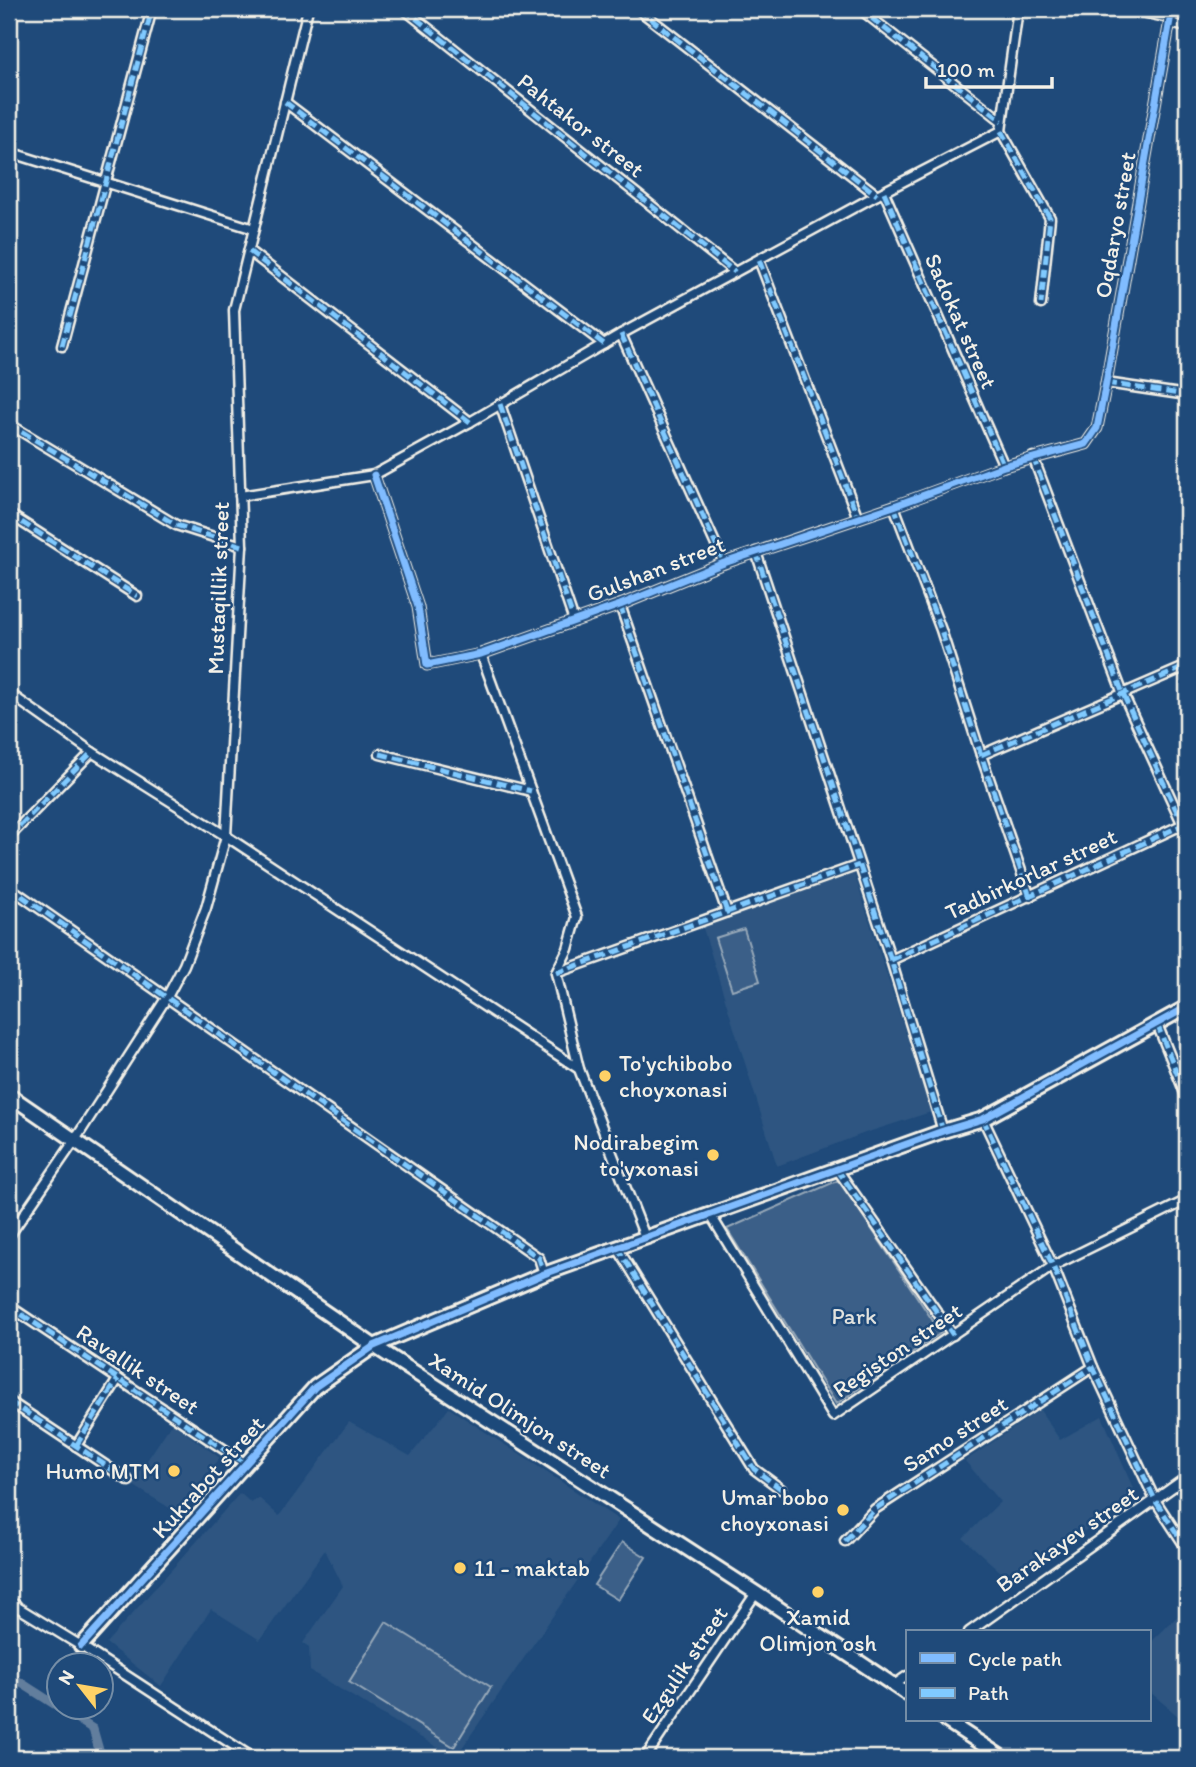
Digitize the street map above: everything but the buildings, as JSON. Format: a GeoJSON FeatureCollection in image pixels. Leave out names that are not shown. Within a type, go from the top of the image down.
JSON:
{"type":"FeatureCollection","features":[{"type":"Feature","properties":{"kind":"street"},"geometry":{"type":"LineString","coordinates":[[62,346],[152,9]]}},
{"type":"Feature","properties":{"kind":"street","name":"Mustaqillik street"},"geometry":{"type":"LineString","coordinates":[[9,1236],[75,1140],[167,997],[184,965],[206,908],[226,836],[242,546],[234,310],[308,9]]}},
{"type":"Feature","properties":{"kind":"street","name":"Pahtakor street"},"geometry":{"type":"LineString","coordinates":[[404,9],[735,272]]}},
{"type":"Feature","properties":{"kind":"street"},"geometry":{"type":"LineString","coordinates":[[638,9],[881,194]]}},
{"type":"Feature","properties":{"kind":"street"},"geometry":{"type":"LineString","coordinates":[[860,9],[1001,126],[1050,218],[1041,304]]}},
{"type":"Feature","properties":{"kind":"street"},"geometry":{"type":"LineString","coordinates":[[1001,126],[1018,9]]}},
{"type":"Feature","properties":{"kind":"street"},"geometry":{"type":"LineString","coordinates":[[1127,9],[1171,16],[1187,27]]}},
{"type":"Feature","properties":{"kind":"street","name":"Oqdaryo street"},"geometry":{"type":"LineString","coordinates":[[1086,443],[1097,428],[1106,383],[1171,16]]}},
{"type":"Feature","properties":{"kind":"street"},"geometry":{"type":"LineString","coordinates":[[285,102],[604,344]]}},
{"type":"Feature","properties":{"kind":"street"},"geometry":{"type":"LineString","coordinates":[[240,496],[373,475],[621,334],[1001,126]]}},
{"type":"Feature","properties":{"kind":"street"},"geometry":{"type":"LineString","coordinates":[[9,152],[254,229]]}},
{"type":"Feature","properties":{"kind":"street","name":"Sadokat street"},"geometry":{"type":"LineString","coordinates":[[881,194],[1004,466]]}},
{"type":"Feature","properties":{"kind":"street"},"geometry":{"type":"LineString","coordinates":[[248,251],[470,422]]}},
{"type":"Feature","properties":{"kind":"street"},"geometry":{"type":"LineString","coordinates":[[759,260],[858,518]]}},
{"type":"Feature","properties":{"kind":"street"},"geometry":{"type":"LineString","coordinates":[[621,334],[724,563]]}},
{"type":"Feature","properties":{"kind":"street"},"geometry":{"type":"LineString","coordinates":[[1106,383],[1187,396]]}},
{"type":"Feature","properties":{"kind":"street"},"geometry":{"type":"LineString","coordinates":[[500,404],[574,621]]}},
{"type":"Feature","properties":{"kind":"street"},"geometry":{"type":"LineString","coordinates":[[9,424],[176,526],[242,546]]}},
{"type":"Feature","properties":{"kind":"street","name":"Gulshan street"},"geometry":{"type":"LineString","coordinates":[[373,475],[418,607],[427,665],[481,654],[620,605],[724,563],[1004,466],[1086,443]]}},
{"type":"Feature","properties":{"kind":"street"},"geometry":{"type":"LineString","coordinates":[[1034,457],[1123,694],[1185,824]]}},
{"type":"Feature","properties":{"kind":"street"},"geometry":{"type":"LineString","coordinates":[[894,506],[941,630],[1030,897]]}},
{"type":"Feature","properties":{"kind":"street"},"geometry":{"type":"LineString","coordinates":[[9,514],[137,596]]}},
{"type":"Feature","properties":{"kind":"street"},"geometry":{"type":"LineString","coordinates":[[756,552],[891,960],[943,1131]]}},
{"type":"Feature","properties":{"kind":"street"},"geometry":{"type":"LineString","coordinates":[[620,605],[727,912]]}},
{"type":"Feature","properties":{"kind":"street"},"geometry":{"type":"LineString","coordinates":[[481,654],[577,917],[568,949],[556,974],[579,1069],[645,1237]]}},
{"type":"Feature","properties":{"kind":"street"},"geometry":{"type":"LineString","coordinates":[[981,755],[1187,666]]}},
{"type":"Feature","properties":{"kind":"street"},"geometry":{"type":"LineString","coordinates":[[9,692],[92,752],[226,836],[579,1069]]}},
{"type":"Feature","properties":{"kind":"street"},"geometry":{"type":"LineString","coordinates":[[9,837],[92,752]]}},
{"type":"Feature","properties":{"kind":"street"},"geometry":{"type":"LineString","coordinates":[[380,754],[531,791]]}},
{"type":"Feature","properties":{"kind":"street","name":"Tadbirkorlar street"},"geometry":{"type":"LineString","coordinates":[[891,960],[1185,824]]}},
{"type":"Feature","properties":{"kind":"street"},"geometry":{"type":"LineString","coordinates":[[556,974],[859,864]]}},
{"type":"Feature","properties":{"kind":"street"},"geometry":{"type":"LineString","coordinates":[[9,887],[538,1258],[544,1274]]}},
{"type":"Feature","properties":{"kind":"street","name":"Kukrabot street"},"geometry":{"type":"LineString","coordinates":[[81,1646],[315,1387],[374,1346],[544,1274],[983,1119],[1187,1007]]}},
{"type":"Feature","properties":{"kind":"street"},"geometry":{"type":"LineString","coordinates":[[1157,1024],[1187,1098]]}},
{"type":"Feature","properties":{"kind":"street","name":"Xamid Olimjon street"},"geometry":{"type":"LineString","coordinates":[[9,1095],[374,1346],[906,1693]]}},
{"type":"Feature","properties":{"kind":"street"},"geometry":{"type":"LineString","coordinates":[[983,1119],[1053,1266],[1093,1367],[1155,1500],[1187,1549]]}},
{"type":"Feature","properties":{"kind":"street"},"geometry":{"type":"LineString","coordinates":[[837,1169],[953,1335]]}},
{"type":"Feature","properties":{"kind":"street","name":"Registon street"},"geometry":{"type":"LineString","coordinates":[[710,1214],[833,1416],[1053,1266],[1187,1200]]}},
{"type":"Feature","properties":{"kind":"street"},"geometry":{"type":"LineString","coordinates":[[617,1247],[754,1469],[781,1489]]}},
{"type":"Feature","properties":{"kind":"street","name":"Ravallik street"},"geometry":{"type":"LineString","coordinates":[[9,1306],[246,1464]]}},
{"type":"Feature","properties":{"kind":"street","name":"Samo street"},"geometry":{"type":"LineString","coordinates":[[845,1541],[875,1509],[1093,1367]]}},
{"type":"Feature","properties":{"kind":"street"},"geometry":{"type":"LineString","coordinates":[[76,1446],[118,1379]]}},
{"type":"Feature","properties":{"kind":"street"},"geometry":{"type":"LineString","coordinates":[[9,1401],[130,1481]]}},
{"type":"Feature","properties":{"kind":"street","name":"Barakayev street"},"geometry":{"type":"LineString","coordinates":[[972,1630],[1187,1477]]}},
{"type":"Feature","properties":{"kind":"street","name":"Ezgulik street"},"geometry":{"type":"LineString","coordinates":[[645,1758],[755,1593]]}},
{"type":"Feature","properties":{"kind":"street"},"geometry":{"type":"LineString","coordinates":[[9,1614],[12,1604],[253,1758]]}},
{"type":"Feature","properties":{"kind":"street"},"geometry":{"type":"LineString","coordinates":[[894,1685],[906,1677]]}},
{"type":"Feature","properties":{"kind":"street"},"geometry":{"type":"LineString","coordinates":[[949,1722],[1003,1758]]}},
{"type":"Feature","properties":{"kind":"street"},"geometry":{"type":"LineString","coordinates":[[1182,1758],[1187,1750]]}},
{"type":"Feature","properties":{"kind":"shaded area"},"geometry":{"type":"Polygon","coordinates":[[[854,873],[931,1112],[777,1166],[702,925],[854,873]]]}},
{"type":"Feature","properties":{"kind":"shaded area","name":"11 - maktab"},"geometry":{"type":"Polygon","coordinates":[[[449,1408],[619,1520],[455,1758],[310,1671],[309,1647],[303,1643],[343,1586],[325,1550],[260,1640],[211,1609],[161,1686],[106,1643],[240,1493],[251,1503],[259,1498],[279,1516],[349,1422],[410,1456],[449,1408]]]}},
{"type":"Feature","properties":{"kind":"shaded area"},"geometry":{"type":"Polygon","coordinates":[[[1040,1410],[1060,1440],[1102,1416],[1136,1495],[1012,1582],[963,1538],[1000,1502],[965,1461],[1040,1410]]]}},
{"type":"Feature","properties":{"kind":"shaded area","name":"Humo MTM"},"geometry":{"type":"Polygon","coordinates":[[[172,1423],[220,1458],[176,1512],[131,1484],[172,1423]]]}},
{"type":"Feature","properties":{"kind":"shaded area"},"geometry":{"type":"Polygon","coordinates":[[[1187,1607],[1187,1724],[1150,1692],[1150,1643],[1187,1607]]]}},
{"type":"Feature","properties":{"kind":"green space"},"geometry":{"type":"Polygon","coordinates":[[[744,929],[760,981],[732,990],[715,938],[744,929]]]}},
{"type":"Feature","properties":{"kind":"green space","name":"Park"},"geometry":{"type":"Polygon","coordinates":[[[839,1180],[941,1333],[836,1404],[727,1229],[839,1180]]]}},
{"type":"Feature","properties":{"kind":"green space"},"geometry":{"type":"Polygon","coordinates":[[[622,1542],[646,1557],[618,1600],[594,1585],[622,1542]]]}},
{"type":"Feature","properties":{"kind":"green space"},"geometry":{"type":"Polygon","coordinates":[[[386,1622],[491,1687],[454,1747],[349,1682],[386,1622]]]}},
{"type":"Feature","properties":{"kind":"waterway"},"geometry":{"type":"LineString","coordinates":[[9,1675],[93,1729],[99,1750],[107,1758]]}},
{"type":"Feature","properties":{"kind":"marked path"},"geometry":{"type":"LineString","coordinates":[[62,346],[152,9]]}},
{"type":"Feature","properties":{"kind":"marked path"},"geometry":{"type":"LineString","coordinates":[[404,9],[735,272]]}},
{"type":"Feature","properties":{"kind":"marked path"},"geometry":{"type":"LineString","coordinates":[[638,9],[877,195]]}},
{"type":"Feature","properties":{"kind":"marked path"},"geometry":{"type":"LineString","coordinates":[[860,9],[1002,121]]}},
{"type":"Feature","properties":{"kind":"marked path"},"geometry":{"type":"LineString","coordinates":[[285,102],[604,344]]}},
{"type":"Feature","properties":{"kind":"marked path"},"geometry":{"type":"LineString","coordinates":[[1001,131],[1050,218],[1041,304]]}},
{"type":"Feature","properties":{"kind":"marked path"},"geometry":{"type":"LineString","coordinates":[[884,192],[1004,466]]}},
{"type":"Feature","properties":{"kind":"marked path"},"geometry":{"type":"LineString","coordinates":[[249,251],[470,422]]}},
{"type":"Feature","properties":{"kind":"marked path"},"geometry":{"type":"LineString","coordinates":[[759,260],[858,518]]}},
{"type":"Feature","properties":{"kind":"marked path"},"geometry":{"type":"LineString","coordinates":[[621,334],[724,563]]}},
{"type":"Feature","properties":{"kind":"marked path"},"geometry":{"type":"LineString","coordinates":[[1106,383],[1187,395]]}},
{"type":"Feature","properties":{"kind":"marked path"},"geometry":{"type":"LineString","coordinates":[[500,404],[574,621]]}},
{"type":"Feature","properties":{"kind":"marked path"},"geometry":{"type":"LineString","coordinates":[[9,424],[176,525],[242,546]]}},
{"type":"Feature","properties":{"kind":"marked path"},"geometry":{"type":"LineString","coordinates":[[1033,457],[1123,694],[1183,825]]}},
{"type":"Feature","properties":{"kind":"marked path"},"geometry":{"type":"LineString","coordinates":[[894,506],[941,630],[1030,897]]}},
{"type":"Feature","properties":{"kind":"marked path"},"geometry":{"type":"LineString","coordinates":[[9,514],[137,596]]}},
{"type":"Feature","properties":{"kind":"marked path"},"geometry":{"type":"LineString","coordinates":[[756,552],[891,960],[943,1131]]}},
{"type":"Feature","properties":{"kind":"marked path"},"geometry":{"type":"LineString","coordinates":[[620,605],[727,912]]}},
{"type":"Feature","properties":{"kind":"marked path"},"geometry":{"type":"LineString","coordinates":[[981,755],[1187,666]]}},
{"type":"Feature","properties":{"kind":"marked path"},"geometry":{"type":"LineString","coordinates":[[9,837],[92,752]]}},
{"type":"Feature","properties":{"kind":"marked path"},"geometry":{"type":"LineString","coordinates":[[380,754],[531,791]]}},
{"type":"Feature","properties":{"kind":"marked path"},"geometry":{"type":"LineString","coordinates":[[891,960],[1187,823]]}},
{"type":"Feature","properties":{"kind":"marked path"},"geometry":{"type":"LineString","coordinates":[[556,973],[859,865]]}},
{"type":"Feature","properties":{"kind":"marked path"},"geometry":{"type":"LineString","coordinates":[[9,887],[539,1258],[544,1274]]}},
{"type":"Feature","properties":{"kind":"marked path"},"geometry":{"type":"LineString","coordinates":[[1157,1024],[1187,1098]]}},
{"type":"Feature","properties":{"kind":"marked path"},"geometry":{"type":"LineString","coordinates":[[983,1119],[1053,1266],[1093,1367],[1155,1500],[1187,1549]]}},
{"type":"Feature","properties":{"kind":"marked path"},"geometry":{"type":"LineString","coordinates":[[837,1169],[953,1335]]}},
{"type":"Feature","properties":{"kind":"marked path"},"geometry":{"type":"LineString","coordinates":[[617,1247],[754,1469],[781,1489]]}},
{"type":"Feature","properties":{"kind":"marked path"},"geometry":{"type":"LineString","coordinates":[[9,1306],[246,1464]]}},
{"type":"Feature","properties":{"kind":"marked path"},"geometry":{"type":"LineString","coordinates":[[845,1541],[875,1509],[1093,1367]]}},
{"type":"Feature","properties":{"kind":"marked path"},"geometry":{"type":"LineString","coordinates":[[76,1446],[118,1379]]}},
{"type":"Feature","properties":{"kind":"marked path"},"geometry":{"type":"LineString","coordinates":[[9,1401],[129,1481]]}},
{"type":"Feature","properties":{"kind":"marked path"},"geometry":{"type":"LineString","coordinates":[[9,1614],[16,1605]]}},
{"type":"Feature","properties":{"kind":"cycle path"},"geometry":{"type":"LineString","coordinates":[[374,475],[418,607],[427,665],[481,654],[620,605],[724,563],[1004,466],[1086,444],[1097,428],[1106,383],[1172,9]]}},
{"type":"Feature","properties":{"kind":"cycle path"},"geometry":{"type":"LineString","coordinates":[[81,1646],[315,1387],[374,1346],[544,1274],[983,1119],[1187,1007]]}},
{"type":"Feature","properties":{"kind":"place","name":"To'ychibobo choyxonasi"},"geometry":{"type":"Point","coordinates":[605,1076]}},
{"type":"Feature","properties":{"kind":"place","name":"Nodirabegim to'yxonasi"},"geometry":{"type":"Point","coordinates":[713,1155]}},
{"type":"Feature","properties":{"kind":"place","name":"Humo MTM"},"geometry":{"type":"Point","coordinates":[174,1471]}},
{"type":"Feature","properties":{"kind":"place","name":"Umar bobo choyxonasi"},"geometry":{"type":"Point","coordinates":[843,1510]}},
{"type":"Feature","properties":{"kind":"place","name":"11 - maktab"},"geometry":{"type":"Point","coordinates":[460,1568]}},
{"type":"Feature","properties":{"kind":"place","name":"Xamid Olimjon osh"},"geometry":{"type":"Point","coordinates":[818,1592]}}]}
